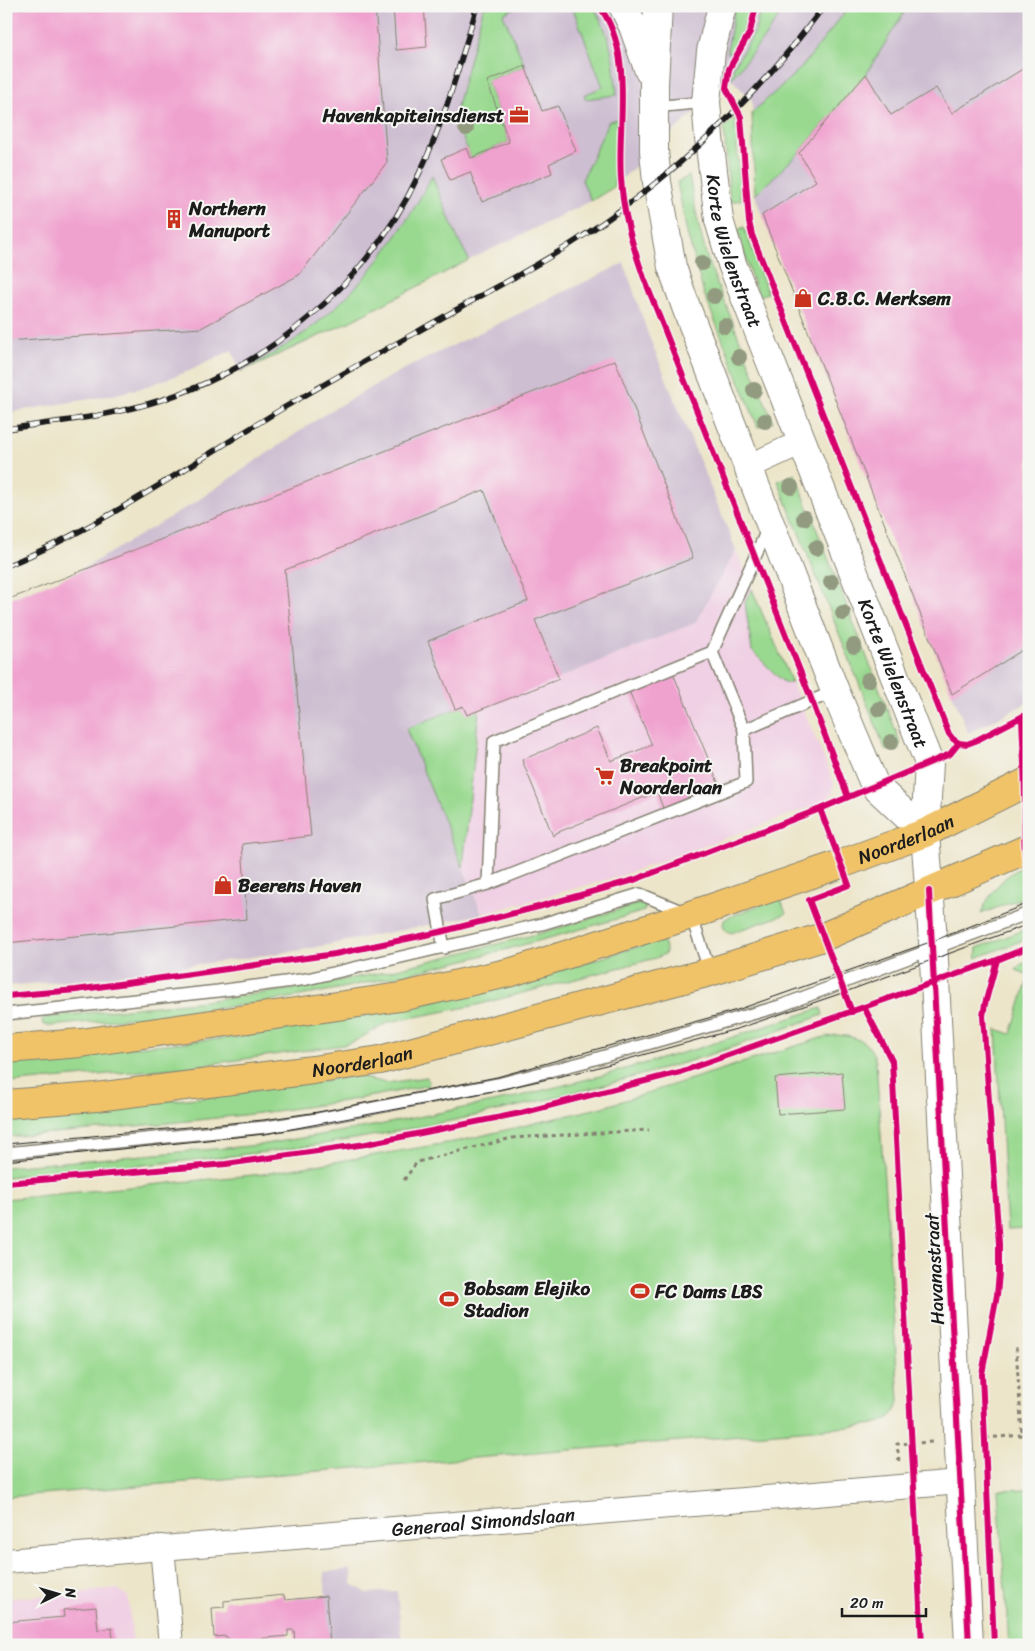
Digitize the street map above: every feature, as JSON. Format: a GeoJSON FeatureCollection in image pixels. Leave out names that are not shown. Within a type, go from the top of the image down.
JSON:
{"type":"FeatureCollection","features":[{"type":"Feature","properties":{"kind":"main road","name":"Noorderlaan"},"geometry":{"type":"LineString","coordinates":[[6,1049],[82,1042],[400,997],[512,972],[691,915],[925,833],[1029,781]]}},
{"type":"Feature","properties":{"kind":"main road","name":"Noorderlaan"},"geometry":{"type":"LineString","coordinates":[[6,1104],[106,1096],[380,1060],[710,972],[823,937],[1029,848]]}},
{"type":"Feature","properties":{"kind":"street"},"geometry":{"type":"LineString","coordinates":[[623,6],[633,26],[654,95]]}},
{"type":"Feature","properties":{"kind":"street"},"geometry":{"type":"LineString","coordinates":[[658,6],[654,95],[654,151],[657,182],[672,267],[770,525],[835,691],[875,786],[925,833]]}},
{"type":"Feature","properties":{"kind":"street","name":"Korte Wielenstraat"},"geometry":{"type":"LineString","coordinates":[[704,6],[710,51]]}},
{"type":"Feature","properties":{"kind":"street","name":"Korte Wielenstraat"},"geometry":{"type":"LineString","coordinates":[[722,6],[710,51],[706,102],[720,227],[732,264],[929,763],[925,833],[929,891]]}},
{"type":"Feature","properties":{"kind":"street"},"geometry":{"type":"LineString","coordinates":[[748,467],[802,442]]}},
{"type":"Feature","properties":{"kind":"street","name":"Havanastraat"},"geometry":{"type":"LineString","coordinates":[[929,891],[969,1645]]}},
{"type":"Feature","properties":{"kind":"street","name":"Generaal Simondslaan"},"geometry":{"type":"LineString","coordinates":[[6,1561],[960,1482]]}},
{"type":"Feature","properties":{"kind":"street"},"geometry":{"type":"LineString","coordinates":[[162,1547],[170,1645]]}},
{"type":"Feature","properties":{"kind":"lane"},"geometry":{"type":"LineString","coordinates":[[654,95],[706,102]]}},
{"type":"Feature","properties":{"kind":"lane"},"geometry":{"type":"LineString","coordinates":[[488,884],[494,741],[712,652],[770,525]]}},
{"type":"Feature","properties":{"kind":"lane"},"geometry":{"type":"LineString","coordinates":[[444,948],[435,899],[488,884],[746,782],[744,730],[712,652]]}},
{"type":"Feature","properties":{"kind":"lane"},"geometry":{"type":"LineString","coordinates":[[744,730],[835,691]]}},
{"type":"Feature","properties":{"kind":"lane"},"geometry":{"type":"LineString","coordinates":[[6,1014],[307,979],[542,924],[640,894],[691,915],[710,972]]}},
{"type":"Feature","properties":{"kind":"lane"},"geometry":{"type":"LineString","coordinates":[[6,1153],[266,1127],[318,1119],[498,1084],[772,1008],[1029,913]]}},
{"type":"Feature","properties":{"kind":"path"},"geometry":{"type":"LineString","coordinates":[[404,1180],[417,1162],[512,1138],[649,1130]]}},
{"type":"Feature","properties":{"kind":"path"},"geometry":{"type":"LineString","coordinates":[[984,1429],[985,1448]]}},
{"type":"Feature","properties":{"kind":"path"},"geometry":{"type":"LineString","coordinates":[[912,1433],[915,1486]]}},
{"type":"Feature","properties":{"kind":"shaded area"},"geometry":{"type":"Polygon","coordinates":[[[6,6],[1029,6],[1029,702],[968,733],[762,215],[755,195],[752,100],[731,79],[614,186],[591,201],[297,347],[240,372],[232,350],[189,371],[145,387],[113,395],[6,413],[6,6]]]}},
{"type":"Feature","properties":{"kind":"shaded area"},"geometry":{"type":"Polygon","coordinates":[[[624,263],[648,334],[736,550],[695,623],[467,715],[463,706],[406,729],[482,914],[302,950],[93,979],[6,986],[6,600],[72,575],[191,505],[328,412],[402,370],[624,263]]]}},
{"type":"Feature","properties":{"kind":"shaded area"},"geometry":{"type":"Polygon","coordinates":[[[736,550],[834,782],[833,792],[827,799],[817,805],[620,876],[482,914],[406,729],[463,706],[695,623],[736,550]]]}},
{"type":"Feature","properties":{"kind":"shaded area"},"geometry":{"type":"Polygon","coordinates":[[[351,1569],[352,1584],[367,1593],[397,1591],[402,1645],[301,1645],[296,1598],[326,1595],[324,1572],[351,1569]]]}},
{"type":"Feature","properties":{"kind":"shaded area"},"geometry":{"type":"Polygon","coordinates":[[[118,1589],[128,1597],[133,1645],[6,1645],[6,1599],[118,1589]]]}},
{"type":"Feature","properties":{"kind":"green space"},"geometry":{"type":"Polygon","coordinates":[[[484,6],[518,6],[503,14],[525,66],[487,81],[509,142],[471,158],[454,117],[484,6]]]}},
{"type":"Feature","properties":{"kind":"green space"},"geometry":{"type":"Polygon","coordinates":[[[572,6],[593,6],[600,18],[611,49],[617,95],[585,99],[584,95],[603,87],[572,6]]]}},
{"type":"Feature","properties":{"kind":"green space"},"geometry":{"type":"Polygon","coordinates":[[[735,6],[750,6],[740,37],[729,53],[727,53],[735,6]]]}},
{"type":"Feature","properties":{"kind":"green space"},"geometry":{"type":"Polygon","coordinates":[[[761,6],[786,6],[764,38],[731,79],[734,66],[755,32],[761,6]]]}},
{"type":"Feature","properties":{"kind":"green space"},"geometry":{"type":"Polygon","coordinates":[[[850,6],[908,6],[866,74],[799,153],[755,195],[752,113],[801,68],[850,6]]]}},
{"type":"Feature","properties":{"kind":"green space"},"geometry":{"type":"Polygon","coordinates":[[[735,118],[741,200],[730,202],[724,128],[735,118]]]}},
{"type":"Feature","properties":{"kind":"green space"},"geometry":{"type":"Polygon","coordinates":[[[618,119],[614,187],[591,201],[582,180],[609,121],[618,119]]]}},
{"type":"Feature","properties":{"kind":"green space"},"geometry":{"type":"Polygon","coordinates":[[[432,176],[457,237],[469,260],[345,324],[240,372],[274,353],[315,325],[355,288],[390,246],[432,176]]]}},
{"type":"Feature","properties":{"kind":"green space"},"geometry":{"type":"Polygon","coordinates":[[[689,176],[708,261],[773,422],[758,427],[704,294],[687,233],[677,182],[689,176]]]}},
{"type":"Feature","properties":{"kind":"green space"},"geometry":{"type":"Polygon","coordinates":[[[744,227],[768,293],[759,296],[750,273],[738,230],[744,227]]]}},
{"type":"Feature","properties":{"kind":"green space"},"geometry":{"type":"Polygon","coordinates":[[[795,474],[901,744],[886,751],[778,481],[795,474]]]}},
{"type":"Feature","properties":{"kind":"green space"},"geometry":{"type":"Polygon","coordinates":[[[752,589],[792,683],[785,683],[780,679],[752,651],[745,603],[752,589]]]}},
{"type":"Feature","properties":{"kind":"green space"},"geometry":{"type":"Polygon","coordinates":[[[463,706],[479,710],[463,867],[406,729],[463,706]]]}},
{"type":"Feature","properties":{"kind":"green space"},"geometry":{"type":"Polygon","coordinates":[[[1021,867],[1029,895],[981,914],[997,887],[1008,875],[1021,867]]]}},
{"type":"Feature","properties":{"kind":"green space"},"geometry":{"type":"Polygon","coordinates":[[[780,897],[786,914],[731,933],[725,930],[724,920],[729,917],[780,897]]]}},
{"type":"Feature","properties":{"kind":"green space"},"geometry":{"type":"Polygon","coordinates":[[[641,903],[645,905],[645,910],[641,912],[469,959],[339,989],[265,1002],[173,1014],[50,1026],[44,1025],[42,1022],[43,1018],[48,1017],[204,1001],[293,989],[385,972],[545,932],[641,903]]]}},
{"type":"Feature","properties":{"kind":"green space"},"geometry":{"type":"Polygon","coordinates":[[[1029,928],[1029,938],[976,958],[977,948],[1029,928]]]}},
{"type":"Feature","properties":{"kind":"green space"},"geometry":{"type":"Polygon","coordinates":[[[657,941],[662,942],[666,951],[665,954],[656,958],[477,1005],[389,1022],[355,1041],[343,1045],[188,1067],[6,1083],[6,1059],[240,1037],[345,1020],[534,978],[657,941]]]}},
{"type":"Feature","properties":{"kind":"green space"},"geometry":{"type":"Polygon","coordinates":[[[1029,961],[1029,975],[1016,970],[1020,965],[1029,961]]]}},
{"type":"Feature","properties":{"kind":"green space"},"geometry":{"type":"Polygon","coordinates":[[[1029,976],[1029,1229],[1007,1230],[996,1029],[1011,1034],[1029,976]]]}},
{"type":"Feature","properties":{"kind":"green space"},"geometry":{"type":"Polygon","coordinates":[[[821,1008],[823,1015],[696,1059],[580,1091],[461,1119],[335,1142],[242,1155],[6,1177],[6,1167],[260,1145],[379,1125],[512,1098],[696,1049],[821,1008]]]}},
{"type":"Feature","properties":{"kind":"green space","name":"Bobsam Elejiko Stadion"},"geometry":{"type":"Polygon","coordinates":[[[836,1035],[856,1038],[866,1044],[874,1055],[876,1062],[899,1400],[897,1409],[887,1419],[873,1424],[849,1427],[6,1497],[6,1199],[263,1174],[459,1141],[603,1107],[821,1038],[836,1035]]]}},
{"type":"Feature","properties":{"kind":"green space"},"geometry":{"type":"Polygon","coordinates":[[[356,1076],[387,1083],[427,1077],[429,1085],[324,1104],[219,1118],[6,1137],[6,1115],[209,1097],[356,1076]]]}},
{"type":"Feature","properties":{"kind":"green space"},"geometry":{"type":"Polygon","coordinates":[[[1029,1489],[1029,1645],[1009,1645],[998,1490],[1029,1489]]]}},
{"type":"Feature","properties":{"kind":"building","name":"Northern Manuport"},"geometry":{"type":"Polygon","coordinates":[[[47,6],[375,6],[387,162],[299,275],[201,328],[6,341],[6,9],[47,6]]]}},
{"type":"Feature","properties":{"kind":"building"},"geometry":{"type":"Polygon","coordinates":[[[393,6],[424,6],[427,47],[396,50],[393,6]]]}},
{"type":"Feature","properties":{"kind":"building"},"geometry":{"type":"Polygon","coordinates":[[[1029,65],[1029,646],[952,694],[762,215],[816,181],[799,153],[866,74],[891,115],[936,88],[952,113],[1029,65]]]}},
{"type":"Feature","properties":{"kind":"building"},"geometry":{"type":"Polygon","coordinates":[[[525,66],[542,111],[558,106],[576,151],[549,164],[552,173],[482,202],[470,172],[450,180],[441,159],[467,148],[471,158],[509,142],[487,81],[525,66]]]}},
{"type":"Feature","properties":{"kind":"building"},"geometry":{"type":"Polygon","coordinates":[[[615,360],[693,558],[535,620],[559,679],[467,715],[463,706],[455,709],[428,641],[528,601],[484,490],[285,570],[311,836],[242,844],[247,919],[6,943],[6,600],[615,360]]]}},
{"type":"Feature","properties":{"kind":"building"},"geometry":{"type":"Polygon","coordinates":[[[673,673],[719,785],[663,808],[657,792],[556,833],[553,836],[522,760],[597,728],[611,761],[652,745],[629,691],[673,673]]]}},
{"type":"Feature","properties":{"kind":"building"},"geometry":{"type":"Polygon","coordinates":[[[842,1072],[845,1109],[778,1114],[775,1078],[842,1072]]]}},
{"type":"Feature","properties":{"kind":"building"},"geometry":{"type":"Polygon","coordinates":[[[284,1595],[285,1600],[326,1596],[330,1645],[295,1645],[294,1630],[288,1630],[288,1636],[245,1640],[239,1644],[232,1644],[226,1636],[214,1637],[212,1608],[224,1607],[224,1601],[284,1595]]]}},
{"type":"Feature","properties":{"kind":"building"},"geometry":{"type":"Polygon","coordinates":[[[96,1607],[98,1630],[112,1628],[113,1645],[6,1645],[6,1622],[64,1617],[63,1610],[96,1607]]]}},
{"type":"Feature","properties":{"kind":"tram line"},"geometry":{"type":"LineString","coordinates":[[6,1144],[263,1120],[318,1112],[497,1077],[737,1010],[933,941],[1029,903]]}},
{"type":"Feature","properties":{"kind":"tram line"},"geometry":{"type":"LineString","coordinates":[[6,1161],[265,1134],[503,1089],[588,1070],[740,1028],[845,992],[1029,924]]}},
{"type":"Feature","properties":{"kind":"railway"},"geometry":{"type":"LineString","coordinates":[[6,429],[115,412],[151,403],[193,388],[234,369],[273,345],[309,317],[343,286],[372,251],[398,214],[419,174],[437,133],[477,6]]}},
{"type":"Feature","properties":{"kind":"railway"},"geometry":{"type":"LineString","coordinates":[[6,566],[79,532],[148,492],[285,407],[544,261],[577,240],[647,190],[711,134],[770,73],[824,6]]}},
{"type":"Feature","properties":{"kind":"cycle path"},"geometry":{"type":"LineString","coordinates":[[599,6],[610,25],[617,45],[621,67],[620,157],[622,191],[626,216],[636,253],[644,278],[812,701],[848,797]]}},
{"type":"Feature","properties":{"kind":"cycle path"},"geometry":{"type":"LineString","coordinates":[[756,6],[750,32],[729,69],[726,88],[741,117],[749,222],[752,235],[949,734],[959,743]]}},
{"type":"Feature","properties":{"kind":"cycle path"},"geometry":{"type":"LineString","coordinates":[[6,996],[76,990],[335,954],[440,932],[538,907],[634,880],[820,809],[950,754],[959,743],[967,744],[975,741],[1029,713]]}},
{"type":"Feature","properties":{"kind":"cycle path"},"geometry":{"type":"LineString","coordinates":[[1022,717],[1025,848],[1029,872]]}},
{"type":"Feature","properties":{"kind":"cycle path"},"geometry":{"type":"LineString","coordinates":[[820,809],[849,885],[809,900],[852,1012]]}},
{"type":"Feature","properties":{"kind":"cycle path"},"geometry":{"type":"LineString","coordinates":[[929,891],[969,1645]]}},
{"type":"Feature","properties":{"kind":"cycle path"},"geometry":{"type":"LineString","coordinates":[[6,1183],[226,1164],[366,1144],[521,1113],[680,1072],[1029,947]]}},
{"type":"Feature","properties":{"kind":"cycle path"},"geometry":{"type":"LineString","coordinates":[[994,1645],[982,1374],[997,1295],[999,1244],[983,1016],[997,960]]}},
{"type":"Feature","properties":{"kind":"cycle path"},"geometry":{"type":"LineString","coordinates":[[864,1007],[892,1061],[922,1645]]}},
{"type":"Feature","properties":{"kind":"place","name":"Havenkapiteinsdienst"},"geometry":{"type":"Point","coordinates":[519,115]}},
{"type":"Feature","properties":{"kind":"place","name":"Northern Manuport"},"geometry":{"type":"Point","coordinates":[174,219]}},
{"type":"Feature","properties":{"kind":"place","name":"C.B.C. Merksem"},"geometry":{"type":"Point","coordinates":[803,298]}},
{"type":"Feature","properties":{"kind":"place","name":"Breakpoint Noorderlaan"},"geometry":{"type":"Point","coordinates":[605,776]}},
{"type":"Feature","properties":{"kind":"place","name":"Beerens Haven"},"geometry":{"type":"Point","coordinates":[223,885]}},
{"type":"Feature","properties":{"kind":"place","name":"FC Dams LBS"},"geometry":{"type":"Point","coordinates":[640,1291]}},
{"type":"Feature","properties":{"kind":"place","name":"Bobsam Elejiko Stadion"},"geometry":{"type":"Point","coordinates":[449,1299]}}]}
